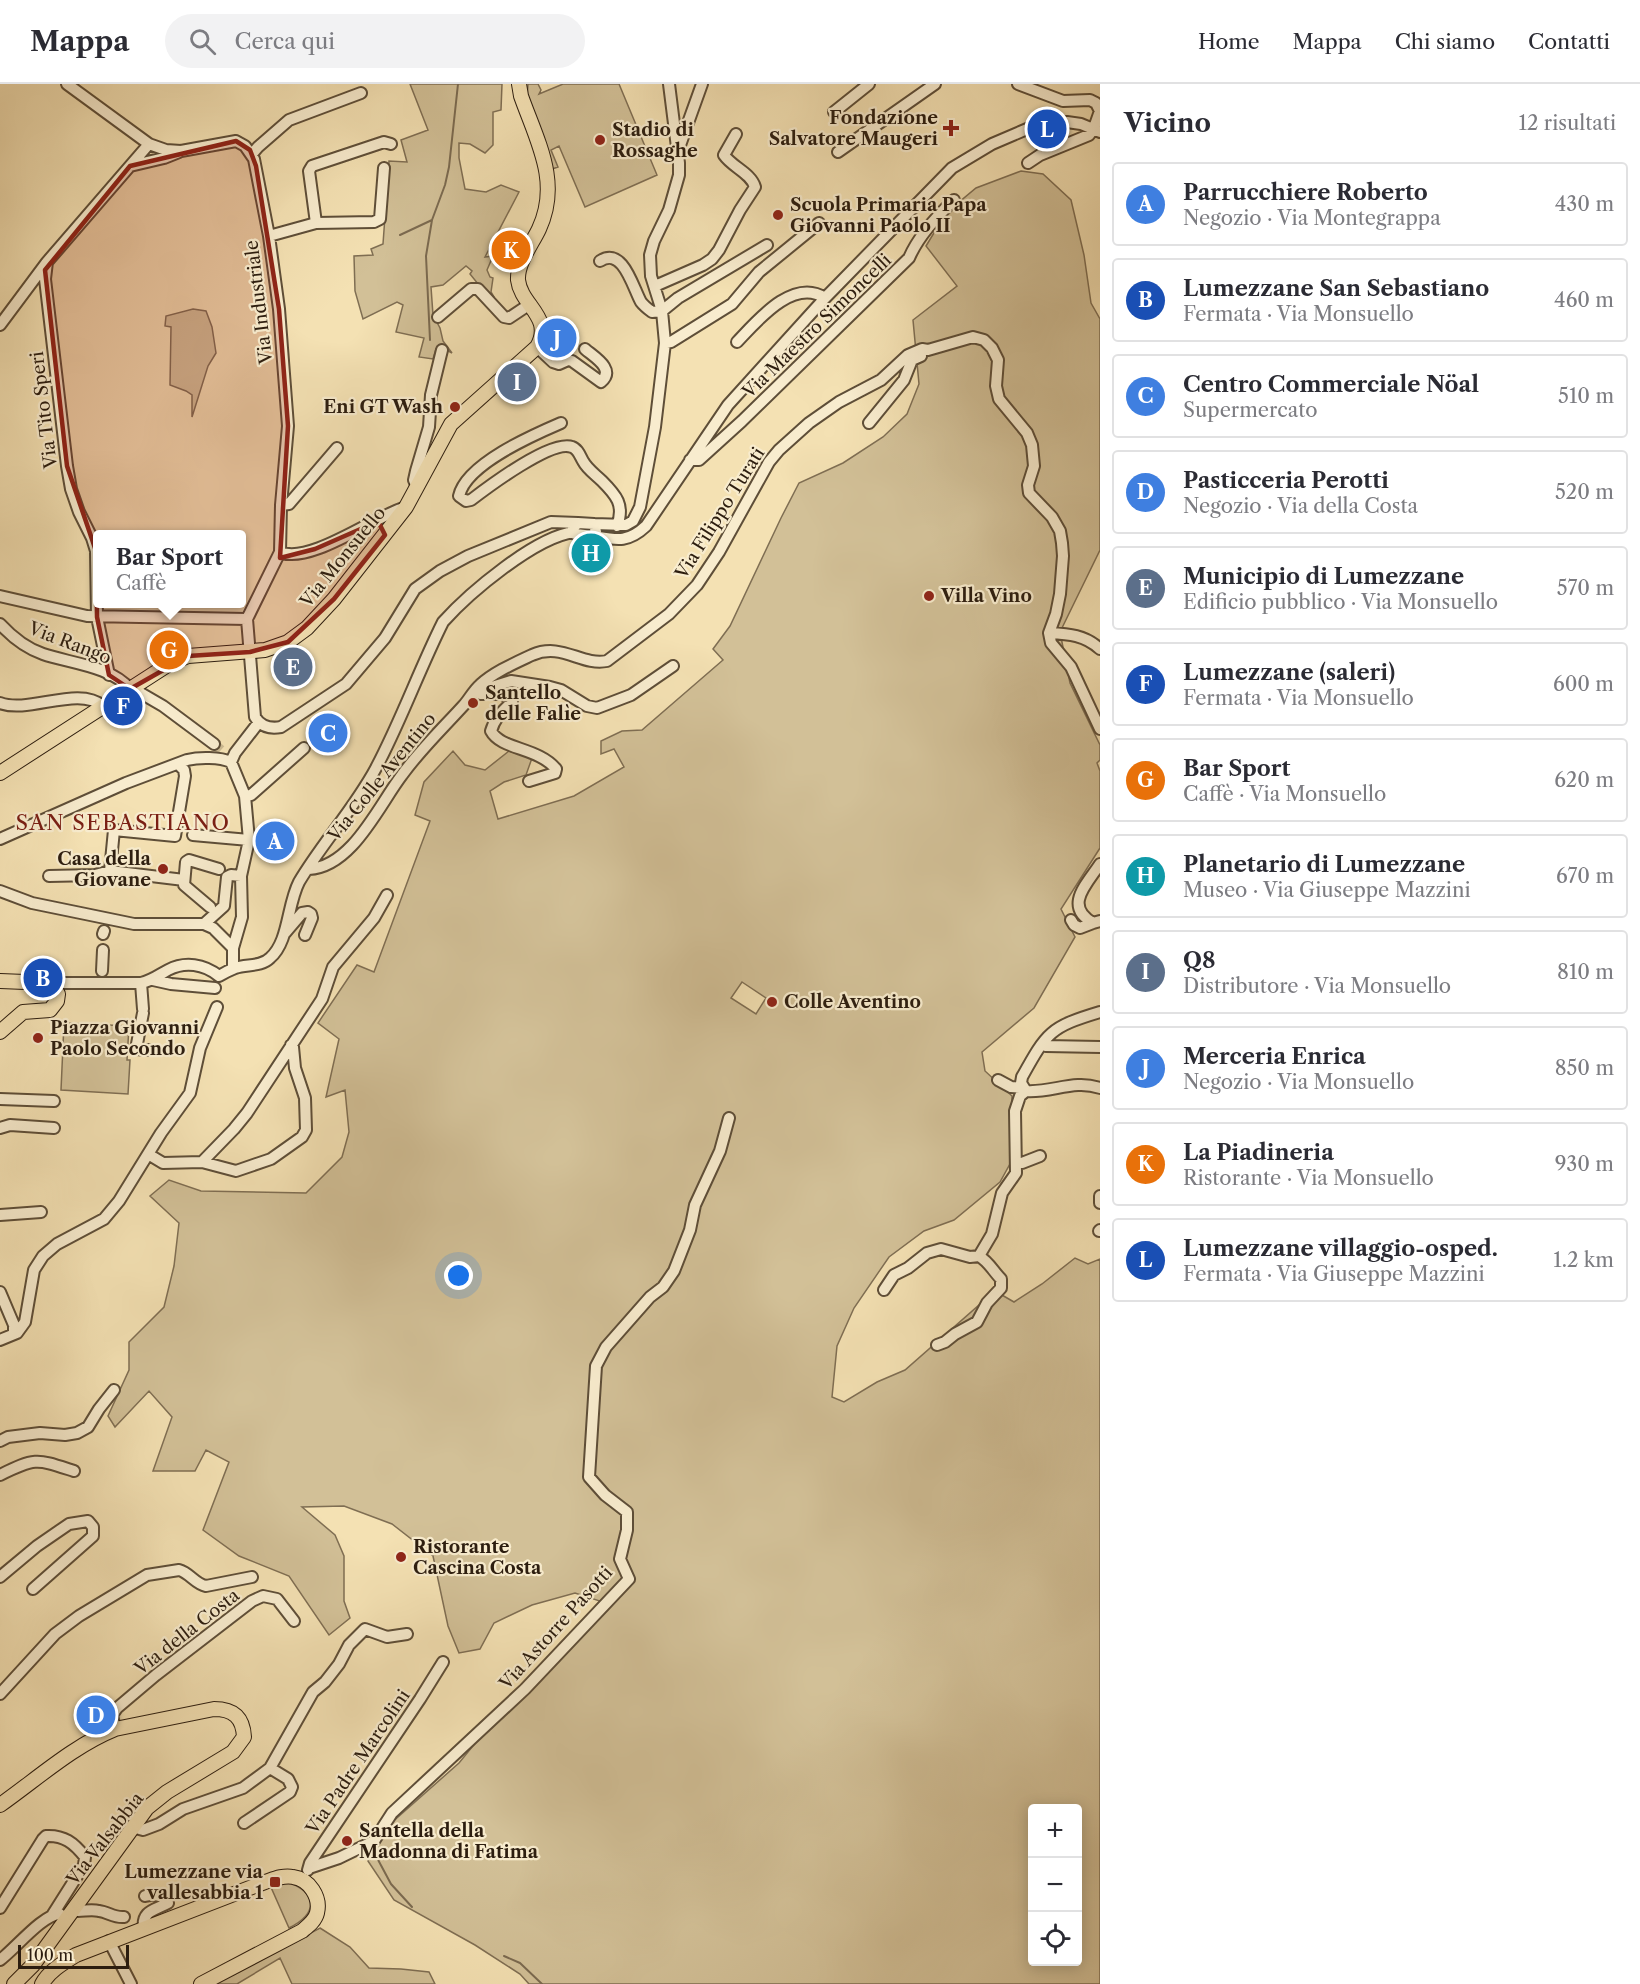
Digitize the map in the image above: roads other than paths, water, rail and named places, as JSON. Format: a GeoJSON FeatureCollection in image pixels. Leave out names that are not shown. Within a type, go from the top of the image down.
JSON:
{"type":"FeatureCollection","features":[{"type":"Feature","properties":{"kind":"main road"},"geometry":{"type":"LineString","coordinates":[[519,84],[521,96],[547,168],[549,189],[548,206],[541,227],[518,272],[518,283],[542,325],[537,347]]}},
{"type":"Feature","properties":{"kind":"main road","name":"Via Monsuello"},"geometry":{"type":"LineString","coordinates":[[0,773],[169,664],[188,656],[265,650],[288,642],[307,628],[334,599],[385,535],[389,520],[406,507],[451,424],[537,347]]}},
{"type":"Feature","properties":{"kind":"main road"},"geometry":{"type":"LineString","coordinates":[[0,981],[50,983],[58,994],[50,1010],[23,1012],[0,1032]]}},
{"type":"Feature","properties":{"kind":"main road","name":"Via Valsabbia"},"geometry":{"type":"LineString","coordinates":[[0,1805],[81,1747],[115,1729],[214,1709],[224,1709],[236,1715],[243,1726],[244,1737],[233,1752],[167,1792],[147,1808],[33,1965],[14,1984]]}},
{"type":"Feature","properties":{"kind":"main road"},"geometry":{"type":"LineString","coordinates":[[42,1984],[59,1965],[76,1955],[265,1882],[282,1877],[293,1877],[301,1880],[315,1893],[318,1903],[317,1913],[302,1931],[201,1984]]}},
{"type":"Feature","properties":{"kind":"street"},"geometry":{"type":"LineString","coordinates":[[67,84],[149,144],[181,152]]}},
{"type":"Feature","properties":{"kind":"street"},"geometry":{"type":"LineString","coordinates":[[0,596],[96,617],[247,619],[255,717],[271,729],[281,727],[346,684],[385,638],[415,589],[440,570],[551,522],[597,529],[629,524],[639,512],[655,427],[665,343],[662,311],[651,276],[651,250],[679,175],[669,84]]}},
{"type":"Feature","properties":{"kind":"street"},"geometry":{"type":"LineString","coordinates":[[834,112],[869,84]]}},
{"type":"Feature","properties":{"kind":"street"},"geometry":{"type":"LineString","coordinates":[[838,152],[935,84]]}},
{"type":"Feature","properties":{"kind":"street"},"geometry":{"type":"LineString","coordinates":[[1018,84],[1043,88],[1062,101],[1090,100],[1096,103],[1100,111],[1097,130],[1040,155],[1028,163]]}},
{"type":"Feature","properties":{"kind":"street"},"geometry":{"type":"LineString","coordinates":[[678,152],[704,86]]}},
{"type":"Feature","properties":{"kind":"street"},"geometry":{"type":"LineString","coordinates":[[130,166],[232,141],[245,146],[252,154],[289,120],[361,93]]}},
{"type":"Feature","properties":{"kind":"street"},"geometry":{"type":"LineString","coordinates":[[597,529],[625,540],[646,526],[728,405],[825,298],[952,168],[992,144],[1034,126],[1067,122],[1097,130]]}},
{"type":"Feature","properties":{"kind":"street"},"geometry":{"type":"LineString","coordinates":[[124,126],[133,141],[134,148],[130,166]]}},
{"type":"Feature","properties":{"kind":"street"},"geometry":{"type":"LineString","coordinates":[[655,286],[712,259],[755,187],[753,181],[724,155],[736,135]]}},
{"type":"Feature","properties":{"kind":"street"},"geometry":{"type":"LineString","coordinates":[[316,224],[309,171],[312,166],[384,142],[391,144]]}},
{"type":"Feature","properties":{"kind":"street"},"geometry":{"type":"LineString","coordinates":[[0,325],[47,262],[130,166],[145,153],[149,144]]}},
{"type":"Feature","properties":{"kind":"street","name":"Via Industriale"},"geometry":{"type":"LineString","coordinates":[[247,619],[280,552],[281,505],[288,426],[279,309],[252,154]]}},
{"type":"Feature","properties":{"kind":"street"},"geometry":{"type":"LineString","coordinates":[[268,236],[316,224],[374,222],[380,219],[384,168]]}},
{"type":"Feature","properties":{"kind":"street","name":"Via Maestro Simoncelli"},"geometry":{"type":"LineString","coordinates":[[690,460],[699,460],[742,421],[909,258],[914,248],[954,200]]}},
{"type":"Feature","properties":{"kind":"street"},"geometry":{"type":"LineString","coordinates":[[665,343],[732,304],[759,272],[819,224]]}},
{"type":"Feature","properties":{"kind":"street"},"geometry":{"type":"LineString","coordinates":[[600,261],[613,258],[621,263],[643,304],[652,312],[662,311],[678,298],[767,245]]}},
{"type":"Feature","properties":{"kind":"street","name":"Via Tito Speri"},"geometry":{"type":"LineString","coordinates":[[47,262],[45,279],[67,466],[79,512],[93,541]]}},
{"type":"Feature","properties":{"kind":"street"},"geometry":{"type":"LineString","coordinates":[[438,317],[475,288],[504,317],[509,318],[530,304]]}},
{"type":"Feature","properties":{"kind":"street"},"geometry":{"type":"LineString","coordinates":[[738,342],[764,314],[785,299],[798,293],[808,292],[818,293],[825,298]]}},
{"type":"Feature","properties":{"kind":"street","name":"Via Filippo Turati"},"geometry":{"type":"LineString","coordinates":[[474,693],[480,685],[508,667],[535,654],[554,651],[569,653],[598,663],[607,661],[627,647],[669,614],[697,585],[719,552],[769,462],[808,423],[838,402],[881,380],[908,355],[922,349],[928,350],[973,337],[984,340],[992,348],[998,360],[996,386],[999,399],[1023,427],[1032,445],[1034,466],[1028,485],[1029,493],[1052,517],[1060,531],[1064,556],[1058,608],[1049,633]]}},
{"type":"Feature","properties":{"kind":"street"},"geometry":{"type":"LineString","coordinates":[[537,347],[553,362],[559,364],[568,360],[572,361],[601,382],[605,379],[606,367],[585,349]]}},
{"type":"Feature","properties":{"kind":"street","name":"Via Monsuello"},"geometry":{"type":"LineString","coordinates":[[417,487],[414,480],[429,427],[432,395],[442,350]]}},
{"type":"Feature","properties":{"kind":"street","name":"Via Filippo Turati"},"geometry":{"type":"LineString","coordinates":[[869,423],[904,380],[912,360],[928,350]]}},
{"type":"Feature","properties":{"kind":"street"},"geometry":{"type":"LineString","coordinates":[[561,423],[524,438],[492,459],[463,484],[459,496],[466,501],[471,500],[529,461],[566,446],[576,449],[585,464],[617,497],[621,511],[617,526]]}},
{"type":"Feature","properties":{"kind":"street"},"geometry":{"type":"LineString","coordinates":[[281,505],[289,504],[337,448]]}},
{"type":"Feature","properties":{"kind":"street"},"geometry":{"type":"LineString","coordinates":[[280,552],[292,555],[315,549],[372,524],[389,520]]}},
{"type":"Feature","properties":{"kind":"street"},"geometry":{"type":"LineString","coordinates":[[372,524],[380,525],[385,535]]}},
{"type":"Feature","properties":{"kind":"street"},"geometry":{"type":"LineString","coordinates":[[0,1340],[14,1334],[25,1322],[34,1270],[43,1256],[57,1244],[104,1219],[119,1202],[161,1132],[190,1093],[200,1048],[218,1004],[215,988],[219,976],[233,969],[266,962],[275,953],[284,934],[293,896],[376,768],[443,622],[460,603],[519,557],[573,526]]}},
{"type":"Feature","properties":{"kind":"street","name":"Via Tito Speri"},"geometry":{"type":"LineString","coordinates":[[96,608],[109,675]]}},
{"type":"Feature","properties":{"kind":"street","name":"Via Rango"},"geometry":{"type":"LineString","coordinates":[[0,624],[12,637],[27,647],[43,654],[88,665],[163,706],[223,754]]}},
{"type":"Feature","properties":{"kind":"street"},"geometry":{"type":"LineString","coordinates":[[1100,650],[1083,637],[1049,633],[1051,644],[1071,667],[1100,729]]}},
{"type":"Feature","properties":{"kind":"street"},"geometry":{"type":"LineString","coordinates":[[474,693],[511,681],[561,690],[587,706],[597,708],[631,695],[673,666]]}},
{"type":"Feature","properties":{"kind":"street"},"geometry":{"type":"LineString","coordinates":[[474,693],[508,695],[512,702],[497,715],[491,731],[493,735],[503,742],[538,754],[556,769],[555,773],[529,781]]}},
{"type":"Feature","properties":{"kind":"street","name":"Via Colle Aventino"},"geometry":{"type":"LineString","coordinates":[[309,869],[321,868],[337,859],[357,840],[402,775],[474,693]]}},
{"type":"Feature","properties":{"kind":"street"},"geometry":{"type":"LineString","coordinates":[[0,703],[14,706],[81,699],[97,701],[103,706]]}},
{"type":"Feature","properties":{"kind":"street"},"geometry":{"type":"LineString","coordinates":[[0,839],[126,783],[194,758],[235,753],[259,722]]}},
{"type":"Feature","properties":{"kind":"street"},"geometry":{"type":"LineString","coordinates":[[245,796],[251,795],[304,748]]}},
{"type":"Feature","properties":{"kind":"street"},"geometry":{"type":"LineString","coordinates":[[223,754],[245,796],[249,840],[241,876],[242,917],[233,948],[233,969]]}},
{"type":"Feature","properties":{"kind":"street"},"geometry":{"type":"LineString","coordinates":[[110,870],[114,830],[175,836],[185,776],[184,770],[178,764]]}},
{"type":"Feature","properties":{"kind":"street"},"geometry":{"type":"LineString","coordinates":[[193,835],[249,840]]}},
{"type":"Feature","properties":{"kind":"street"},"geometry":{"type":"LineString","coordinates":[[214,910],[185,887],[186,862],[189,860],[219,869]]}},
{"type":"Feature","properties":{"kind":"street"},"geometry":{"type":"LineString","coordinates":[[1096,922],[1085,919],[1077,902],[1083,888],[1096,876],[1100,864]]}},
{"type":"Feature","properties":{"kind":"street"},"geometry":{"type":"LineString","coordinates":[[49,876],[95,875],[110,870],[184,880]]}},
{"type":"Feature","properties":{"kind":"street"},"geometry":{"type":"LineString","coordinates":[[204,924],[214,910],[224,906],[228,878],[231,875],[241,876]]}},
{"type":"Feature","properties":{"kind":"street"},"geometry":{"type":"LineString","coordinates":[[0,891],[103,932],[134,924],[204,924],[213,928],[233,948]]}},
{"type":"Feature","properties":{"kind":"street"},"geometry":{"type":"LineString","coordinates":[[202,1162],[234,1130],[247,1113],[322,999],[333,968],[374,918],[387,895]]}},
{"type":"Feature","properties":{"kind":"street"},"geometry":{"type":"LineString","coordinates":[[284,934],[302,912],[308,912],[312,918],[305,936]]}},
{"type":"Feature","properties":{"kind":"street"},"geometry":{"type":"LineString","coordinates":[[1071,920],[1080,928],[1096,922]]}},
{"type":"Feature","properties":{"kind":"street"},"geometry":{"type":"LineString","coordinates":[[102,978],[103,932]]}},
{"type":"Feature","properties":{"kind":"street"},"geometry":{"type":"LineString","coordinates":[[50,983],[102,978],[141,983],[153,980],[171,968],[188,964],[208,968],[219,976]]}},
{"type":"Feature","properties":{"kind":"street"},"geometry":{"type":"LineString","coordinates":[[153,980],[215,988]]}},
{"type":"Feature","properties":{"kind":"street"},"geometry":{"type":"LineString","coordinates":[[141,983],[143,1011],[136,1048],[148,1050]]}},
{"type":"Feature","properties":{"kind":"street"},"geometry":{"type":"LineString","coordinates":[[979,1256],[992,1234],[1002,1193],[1016,1173],[1015,1111],[1024,1090],[1022,1077],[1046,1037],[1069,1021],[1100,1012]]}},
{"type":"Feature","properties":{"kind":"street"},"geometry":{"type":"LineString","coordinates":[[1042,1044],[1100,1047]]}},
{"type":"Feature","properties":{"kind":"street"},"geometry":{"type":"LineString","coordinates":[[148,1154],[163,1163],[202,1162],[236,1171],[271,1159],[302,1137],[306,1130],[305,1098],[295,1068],[291,1045]]}},
{"type":"Feature","properties":{"kind":"street"},"geometry":{"type":"LineString","coordinates":[[998,1080],[1011,1087],[1024,1090],[1075,1084],[1088,1084],[1100,1088]]}},
{"type":"Feature","properties":{"kind":"street"},"geometry":{"type":"LineString","coordinates":[[0,1099],[54,1101]]}},
{"type":"Feature","properties":{"kind":"street","name":"Via Astorre Pasotti"},"geometry":{"type":"LineString","coordinates":[[309,1868],[339,1858],[374,1841],[392,1813],[525,1689],[629,1579],[620,1559],[627,1530],[627,1512],[605,1495],[589,1477],[596,1365],[606,1347],[650,1297],[663,1287],[674,1271],[690,1230],[696,1205],[720,1151],[729,1118]]}},
{"type":"Feature","properties":{"kind":"street"},"geometry":{"type":"LineString","coordinates":[[0,1128],[10,1125],[54,1128]]}},
{"type":"Feature","properties":{"kind":"street"},"geometry":{"type":"LineString","coordinates":[[1017,1161],[1022,1163],[1040,1156]]}},
{"type":"Feature","properties":{"kind":"street"},"geometry":{"type":"LineString","coordinates":[[1100,1196],[1100,1203]]}},
{"type":"Feature","properties":{"kind":"street"},"geometry":{"type":"LineString","coordinates":[[0,1215],[41,1212]]}},
{"type":"Feature","properties":{"kind":"street"},"geometry":{"type":"LineString","coordinates":[[884,1290],[894,1275],[908,1268],[927,1253],[941,1249],[970,1257],[979,1256],[990,1264],[992,1270],[1001,1279],[1001,1288],[987,1303],[977,1322],[937,1345]]}},
{"type":"Feature","properties":{"kind":"street"},"geometry":{"type":"LineString","coordinates":[[0,1293],[14,1325],[14,1334]]}},
{"type":"Feature","properties":{"kind":"street"},"geometry":{"type":"LineString","coordinates":[[0,1441],[8,1437],[40,1433],[65,1435],[77,1433],[88,1427],[114,1390]]}},
{"type":"Feature","properties":{"kind":"street"},"geometry":{"type":"LineString","coordinates":[[0,1475],[23,1463],[35,1460],[74,1471]]}},
{"type":"Feature","properties":{"kind":"street"},"geometry":{"type":"LineString","coordinates":[[0,1577],[37,1546],[69,1524],[88,1521],[93,1527],[93,1536],[33,1589]]}},
{"type":"Feature","properties":{"kind":"street"},"geometry":{"type":"LineString","coordinates":[[0,1694],[55,1634],[105,1599],[147,1575],[179,1570],[184,1571],[200,1585],[206,1586],[252,1577]]}},
{"type":"Feature","properties":{"kind":"street","name":"Via della Costa"},"geometry":{"type":"LineString","coordinates":[[115,1729],[112,1715],[117,1708],[252,1601],[263,1596],[277,1599],[294,1621]]}},
{"type":"Feature","properties":{"kind":"street"},"geometry":{"type":"LineString","coordinates":[[132,1827],[142,1830],[159,1824],[183,1809],[243,1788],[270,1768],[305,1704],[332,1673],[354,1639],[365,1629],[387,1637],[407,1634]]}},
{"type":"Feature","properties":{"kind":"street","name":"Via Padre Marcolini"},"geometry":{"type":"LineString","coordinates":[[301,1880],[443,1662]]}},
{"type":"Feature","properties":{"kind":"street"},"geometry":{"type":"LineString","coordinates":[[244,1823],[290,1792],[292,1787],[288,1779],[270,1768]]}},
{"type":"Feature","properties":{"kind":"street"},"geometry":{"type":"LineString","coordinates":[[0,1908],[46,1836],[62,1837],[85,1857],[84,1865],[53,1914],[0,1960]]}},
{"type":"Feature","properties":{"kind":"street"},"geometry":{"type":"LineString","coordinates":[[144,1929],[143,1922],[146,1914],[168,1903],[160,1896],[150,1894],[145,1896]]}},
{"type":"Feature","properties":{"kind":"street"},"geometry":{"type":"LineString","coordinates":[[53,1914],[93,1910],[103,1911],[117,1918],[124,1917]]}},
{"type":"Feature","properties":{"kind":"street"},"geometry":{"type":"LineString","coordinates":[[109,1941],[131,1984]]}},
{"type":"Feature","properties":{"kind":"waterway"},"geometry":{"type":"LineString","coordinates":[[400,235],[432,220],[449,167],[458,84]]}},
{"type":"Feature","properties":{"kind":"waterway"},"geometry":{"type":"LineString","coordinates":[[430,340],[426,256],[432,220]]}},
{"type":"Feature","properties":{"kind":"waterway"},"geometry":{"type":"LineString","coordinates":[[368,1847],[376,1856],[391,1884],[412,1907]]}},
{"type":"Feature","properties":{"kind":"waterway"},"geometry":{"type":"LineString","coordinates":[[504,1956],[520,1963],[542,1984]]}},
{"type":"Feature","properties":{"kind":"tunnel"},"geometry":{"type":"LineString","coordinates":[[214,744],[221,750]]}},
{"type":"Feature","properties":{"kind":"place","name":"Fondazione Salvatore Maugeri"},"geometry":{"type":"Point","coordinates":[951,128]}},
{"type":"Feature","properties":{"kind":"place","name":"Lumezzane villaggio-osped."},"geometry":{"type":"Point","coordinates":[1047,129]}},
{"type":"Feature","properties":{"kind":"place","name":"Stadio di Rossaghe"},"geometry":{"type":"Point","coordinates":[600,140]}},
{"type":"Feature","properties":{"kind":"place","name":"Scuola Primaria Papa Giovanni Paolo II"},"geometry":{"type":"Point","coordinates":[778,215]}},
{"type":"Feature","properties":{"kind":"place","name":"La Piadineria"},"geometry":{"type":"Point","coordinates":[511,250]}},
{"type":"Feature","properties":{"kind":"place","name":"Merceria Enrica"},"geometry":{"type":"Point","coordinates":[557,338]}},
{"type":"Feature","properties":{"kind":"place","name":"Q8"},"geometry":{"type":"Point","coordinates":[517,382]}},
{"type":"Feature","properties":{"kind":"place","name":"Eni GT Wash"},"geometry":{"type":"Point","coordinates":[455,407]}},
{"type":"Feature","properties":{"kind":"place","name":"Planetario di Lumezzane"},"geometry":{"type":"Point","coordinates":[591,553]}},
{"type":"Feature","properties":{"kind":"place","name":"Villa Vino"},"geometry":{"type":"Point","coordinates":[929,596]}},
{"type":"Feature","properties":{"kind":"place","name":"Bar Sport"},"geometry":{"type":"Point","coordinates":[169,650]}},
{"type":"Feature","properties":{"kind":"place","name":"Municipio di Lumezzane"},"geometry":{"type":"Point","coordinates":[293,667]}},
{"type":"Feature","properties":{"kind":"place","name":"Santello delle Falìe"},"geometry":{"type":"Point","coordinates":[473,703]}},
{"type":"Feature","properties":{"kind":"place","name":"Lumezzane (saleri)"},"geometry":{"type":"Point","coordinates":[123,706]}},
{"type":"Feature","properties":{"kind":"place","name":"Centro Commerciale Nöal"},"geometry":{"type":"Point","coordinates":[328,733]}},
{"type":"Feature","properties":{"kind":"place","name":"Parrucchiere Roberto"},"geometry":{"type":"Point","coordinates":[275,841]}},
{"type":"Feature","properties":{"kind":"place","name":"Casa della Giovane"},"geometry":{"type":"Point","coordinates":[163,869]}},
{"type":"Feature","properties":{"kind":"place","name":"Lumezzane San Sebastiano"},"geometry":{"type":"Point","coordinates":[43,978]}},
{"type":"Feature","properties":{"kind":"place","name":"Colle Aventino"},"geometry":{"type":"Point","coordinates":[772,1002]}},
{"type":"Feature","properties":{"kind":"place","name":"Piazza Giovanni Paolo Secondo"},"geometry":{"type":"Point","coordinates":[38,1038]}},
{"type":"Feature","properties":{"kind":"place","name":"Ristorante Cascina Costa"},"geometry":{"type":"Point","coordinates":[401,1557]}},
{"type":"Feature","properties":{"kind":"place","name":"Pasticceria Perotti"},"geometry":{"type":"Point","coordinates":[96,1715]}},
{"type":"Feature","properties":{"kind":"place","name":"Santella della Madonna di Fatima"},"geometry":{"type":"Point","coordinates":[347,1841]}},
{"type":"Feature","properties":{"kind":"place","name":"Lumezzane via vallesabbia 1"},"geometry":{"type":"Point","coordinates":[275,1882]}},
{"type":"Feature","properties":{"kind":"district","name":"SAN SEBASTIANO"},"geometry":{"type":"Point","coordinates":[123,823]}}]}
